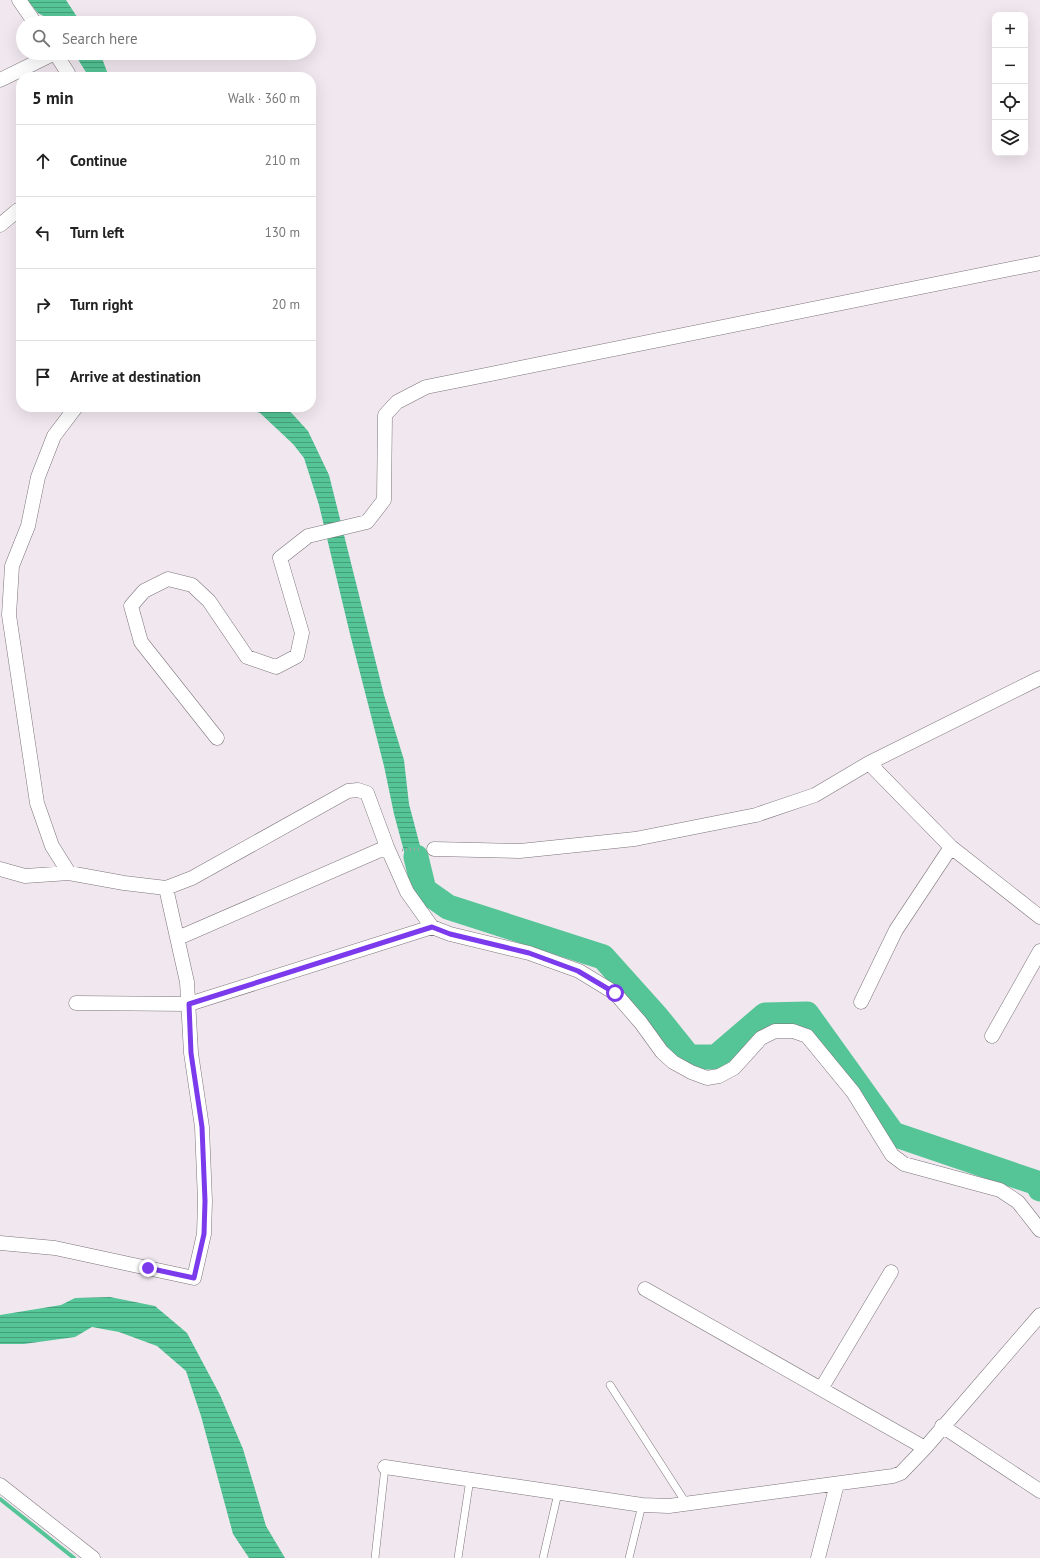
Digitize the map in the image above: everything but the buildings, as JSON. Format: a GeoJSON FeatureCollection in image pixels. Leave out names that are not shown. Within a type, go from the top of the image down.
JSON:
{"type":"FeatureCollection","features":[{"type":"Feature","properties":{"kind":"street"},"geometry":{"type":"LineString","coordinates":[[19,0],[31,16]]}},
{"type":"Feature","properties":{"kind":"street"},"geometry":{"type":"LineString","coordinates":[[16,72],[41,60]]}},
{"type":"Feature","properties":{"kind":"street"},"geometry":{"type":"LineString","coordinates":[[60,60],[67,72]]}},
{"type":"Feature","properties":{"kind":"street"},"geometry":{"type":"LineString","coordinates":[[0,80],[16,72]]}},
{"type":"Feature","properties":{"kind":"street"},"geometry":{"type":"LineString","coordinates":[[0,225],[16,212]]}},
{"type":"Feature","properties":{"kind":"street"},"geometry":{"type":"LineString","coordinates":[[217,738],[141,642],[131,606],[144,591],[168,579],[192,585],[209,601],[247,657],[276,667],[297,656],[302,633],[280,558],[308,536],[367,522],[384,500],[385,415],[397,402],[426,387],[1040,263]]}},
{"type":"Feature","properties":{"kind":"street"},"geometry":{"type":"LineString","coordinates":[[69,873],[52,846],[38,803],[9,615],[12,566],[28,526],[38,477],[54,436],[72,412]]}},
{"type":"Feature","properties":{"kind":"street"},"geometry":{"type":"LineString","coordinates":[[429,849],[520,851],[635,839],[756,815],[815,795],[869,763],[1040,678]]}},
{"type":"Feature","properties":{"kind":"street"},"geometry":{"type":"LineString","coordinates":[[869,763],[951,847],[1040,917]]}},
{"type":"Feature","properties":{"kind":"street"},"geometry":{"type":"LineString","coordinates":[[0,869],[25,876],[69,873],[124,883],[166,888],[192,878],[348,791],[358,790],[367,793],[393,848],[407,892],[432,927],[450,934],[529,953],[578,971],[615,993],[641,1023],[662,1052],[673,1062],[707,1078],[719,1076],[734,1068],[761,1038],[775,1031],[793,1031],[807,1036],[853,1092],[892,1155],[904,1164],[1000,1190],[1018,1202],[1040,1230]]}},
{"type":"Feature","properties":{"kind":"street"},"geometry":{"type":"LineString","coordinates":[[861,1002],[896,930],[951,847]]}},
{"type":"Feature","properties":{"kind":"street"},"geometry":{"type":"LineString","coordinates":[[178,938],[393,848]]}},
{"type":"Feature","properties":{"kind":"street"},"geometry":{"type":"LineString","coordinates":[[0,1243],[55,1248],[194,1278],[204,1234],[205,1201],[202,1127],[191,1053],[187,982],[166,888]]}},
{"type":"Feature","properties":{"kind":"street"},"geometry":{"type":"LineString","coordinates":[[76,1003],[189,1004],[432,927]]}},
{"type":"Feature","properties":{"kind":"street"},"geometry":{"type":"LineString","coordinates":[[992,1036],[1040,951]]}},
{"type":"Feature","properties":{"kind":"street"},"geometry":{"type":"LineString","coordinates":[[821,1390],[891,1272]]}},
{"type":"Feature","properties":{"kind":"street"},"geometry":{"type":"LineString","coordinates":[[645,1289],[924,1448]]}},
{"type":"Feature","properties":{"kind":"street"},"geometry":{"type":"LineString","coordinates":[[385,1467],[642,1505],[669,1506],[893,1476],[901,1473],[924,1448],[1040,1315]]}},
{"type":"Feature","properties":{"kind":"street"},"geometry":{"type":"LineString","coordinates":[[942,1426],[1040,1491]]}},
{"type":"Feature","properties":{"kind":"street"},"geometry":{"type":"LineString","coordinates":[[818,1558],[836,1484]]}},
{"type":"Feature","properties":{"kind":"street"},"geometry":{"type":"LineString","coordinates":[[0,1485],[93,1558]]}},
{"type":"Feature","properties":{"kind":"lane"},"geometry":{"type":"LineString","coordinates":[[610,1385],[686,1503]]}},
{"type":"Feature","properties":{"kind":"lane"},"geometry":{"type":"LineString","coordinates":[[375,1558],[385,1467]]}},
{"type":"Feature","properties":{"kind":"lane"},"geometry":{"type":"LineString","coordinates":[[458,1558],[470,1479]]}},
{"type":"Feature","properties":{"kind":"lane"},"geometry":{"type":"LineString","coordinates":[[543,1558],[558,1493]]}},
{"type":"Feature","properties":{"kind":"lane"},"geometry":{"type":"LineString","coordinates":[[629,1558],[642,1505]]}},
{"type":"Feature","properties":{"kind":"path"},"geometry":{"type":"LineString","coordinates":[[393,848],[429,849]]}},
{"type":"Feature","properties":{"kind":"shaded area"},"geometry":{"type":"Polygon","coordinates":[[[27,0],[66,0],[76,16],[43,16],[38,13],[27,0]]]}},
{"type":"Feature","properties":{"kind":"shaded area"},"geometry":{"type":"Polygon","coordinates":[[[78,60],[103,60],[107,72],[86,72],[78,60]]]}},
{"type":"Feature","properties":{"kind":"shaded area"},"geometry":{"type":"Polygon","coordinates":[[[257,412],[291,412],[308,431],[329,475],[384,695],[404,760],[409,804],[428,876],[424,890],[414,881],[405,855],[319,505],[304,458],[293,444],[257,412]]]}},
{"type":"Feature","properties":{"kind":"shaded area"},"geometry":{"type":"Polygon","coordinates":[[[110,1297],[155,1306],[187,1333],[220,1395],[243,1449],[266,1526],[285,1558],[249,1558],[233,1534],[201,1416],[186,1371],[157,1346],[119,1332],[92,1327],[75,1337],[24,1344],[0,1344],[0,1315],[61,1305],[75,1298],[110,1297]]]}},
{"type":"Feature","properties":{"kind":"waterway"},"geometry":{"type":"LineString","coordinates":[[416,857],[424,890],[448,907],[603,957],[656,1016],[689,1057],[716,1057],[765,1015],[807,1014],[893,1134],[1037,1183],[1040,1189]]}},
{"type":"Feature","properties":{"kind":"waterway"},"geometry":{"type":"LineString","coordinates":[[0,1499],[74,1558]]}},
{"type":"Feature","properties":{"kind":"route"},"geometry":{"type":"LineString","coordinates":[[148,1268],[194,1278],[204,1234],[205,1201],[202,1127],[191,1053],[189,1004],[432,927],[450,934],[529,953],[578,971],[615,993]]}}]}
